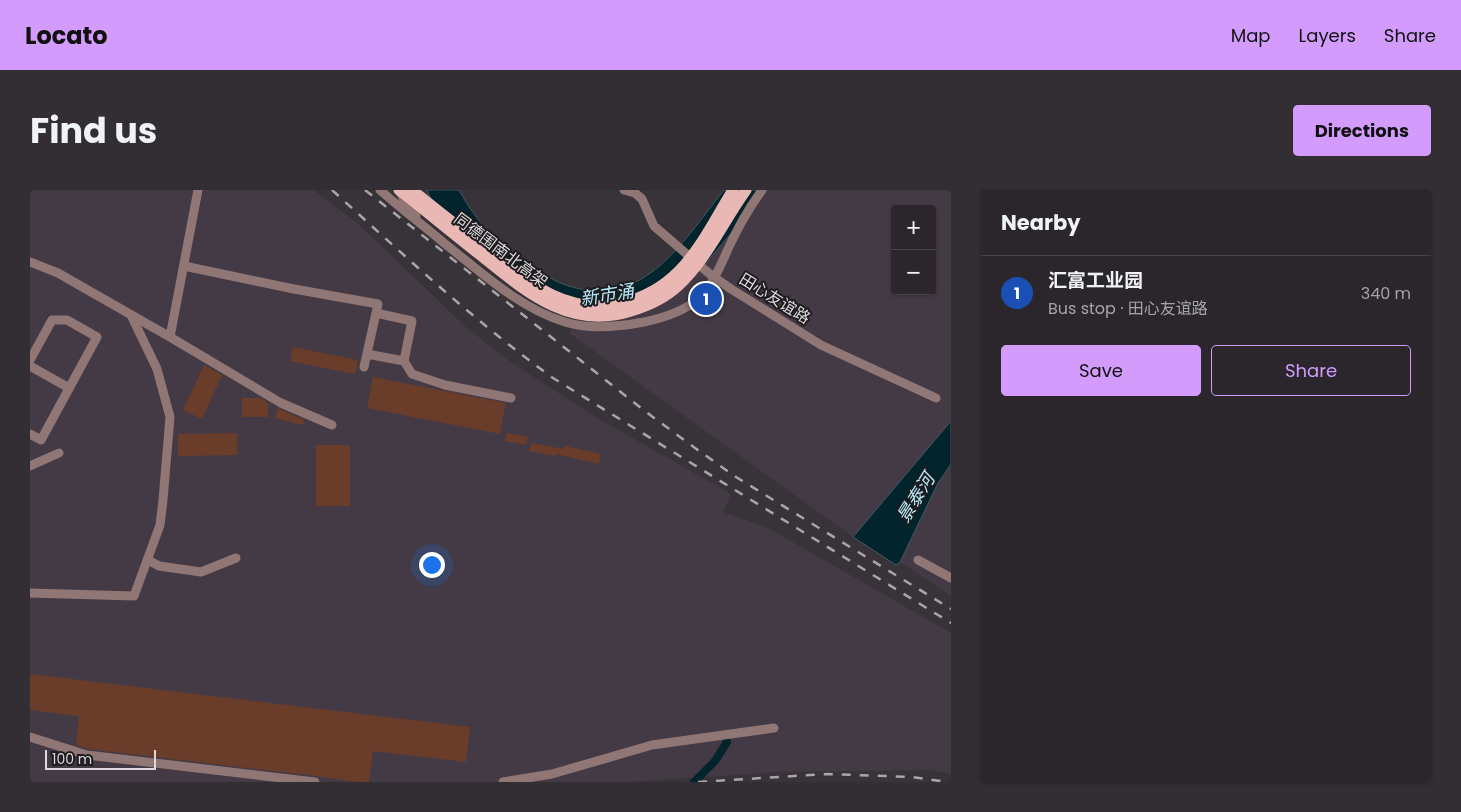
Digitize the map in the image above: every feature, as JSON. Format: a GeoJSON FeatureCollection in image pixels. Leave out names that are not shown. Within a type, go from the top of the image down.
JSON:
{"type":"FeatureCollection","features":[{"type":"Feature","properties":{"kind":"main road","name":"同德围南北高架"},"geometry":{"type":"LineString","coordinates":[[399,190],[509,278],[537,298],[571,313],[602,316],[621,314],[646,306],[676,288],[704,256],[746,190]]}},
{"type":"Feature","properties":{"kind":"main road","name":"同德围南北高架"},"geometry":{"type":"LineString","coordinates":[[412,190],[540,289],[568,302],[596,307],[636,300],[654,291],[672,278],[692,255],[734,190]]}},
{"type":"Feature","properties":{"kind":"street"},"geometry":{"type":"LineString","coordinates":[[170,337],[184,266],[195,190]]}},
{"type":"Feature","properties":{"kind":"street"},"geometry":{"type":"LineString","coordinates":[[380,190],[406,213],[519,300],[563,322],[584,326],[632,324],[669,315],[698,299],[713,277],[762,190]]}},
{"type":"Feature","properties":{"kind":"street"},"geometry":{"type":"LineString","coordinates":[[399,190],[408,207],[436,236]]}},
{"type":"Feature","properties":{"kind":"street","name":"田心友谊路"},"geometry":{"type":"LineString","coordinates":[[625,190],[635,193],[642,199],[654,226],[713,277],[821,345],[936,398]]}},
{"type":"Feature","properties":{"kind":"street"},"geometry":{"type":"LineString","coordinates":[[30,262],[58,273],[280,402],[332,425]]}},
{"type":"Feature","properties":{"kind":"street"},"geometry":{"type":"LineString","coordinates":[[184,266],[378,304],[364,367]]}},
{"type":"Feature","properties":{"kind":"street"},"geometry":{"type":"LineString","coordinates":[[376,313],[412,321],[404,361],[412,374],[445,385],[510,398]]}},
{"type":"Feature","properties":{"kind":"street"},"geometry":{"type":"LineString","coordinates":[[30,594],[134,596],[148,560],[160,525],[170,417],[157,369],[131,315]]}},
{"type":"Feature","properties":{"kind":"street"},"geometry":{"type":"LineString","coordinates":[[30,360],[34,344],[52,320],[67,320],[97,337],[41,440],[30,434]]}},
{"type":"Feature","properties":{"kind":"street"},"geometry":{"type":"LineString","coordinates":[[367,354],[404,361]]}},
{"type":"Feature","properties":{"kind":"street"},"geometry":{"type":"LineString","coordinates":[[30,366],[69,388]]}},
{"type":"Feature","properties":{"kind":"street"},"geometry":{"type":"LineString","coordinates":[[30,466],[60,452]]}},
{"type":"Feature","properties":{"kind":"street"},"geometry":{"type":"LineString","coordinates":[[148,560],[159,566],[201,572],[236,558]]}},
{"type":"Feature","properties":{"kind":"street"},"geometry":{"type":"LineString","coordinates":[[918,560],[951,578]]}},
{"type":"Feature","properties":{"kind":"street"},"geometry":{"type":"LineString","coordinates":[[503,782],[552,774],[652,745],[774,728]]}},
{"type":"Feature","properties":{"kind":"street"},"geometry":{"type":"LineString","coordinates":[[30,736],[87,755],[315,782]]}},
{"type":"Feature","properties":{"kind":"shaded area"},"geometry":{"type":"Polygon","coordinates":[[[30,190],[313,190],[356,222],[468,329],[511,362],[589,413],[731,494],[723,512],[768,528],[951,633],[951,774],[931,770],[777,772],[629,782],[30,782],[30,190]]]}},
{"type":"Feature","properties":{"kind":"shaded area"},"geometry":{"type":"Polygon","coordinates":[[[768,190],[951,190],[951,421],[853,537],[569,333],[577,318],[687,285],[768,190]]]}},
{"type":"Feature","properties":{"kind":"shaded area"},"geometry":{"type":"Polygon","coordinates":[[[951,464],[951,596],[900,562],[938,483],[951,464]]]}},
{"type":"Feature","properties":{"kind":"water","name":"新市涌"},"geometry":{"type":"Polygon","coordinates":[[[427,190],[459,190],[474,214],[499,242],[558,282],[587,290],[612,290],[635,282],[655,269],[674,252],[724,190],[768,190],[687,285],[577,318],[433,204],[427,190]]]}},
{"type":"Feature","properties":{"kind":"water"},"geometry":{"type":"Polygon","coordinates":[[[951,421],[951,464],[938,483],[900,562],[896,565],[853,537],[951,421]]]}},
{"type":"Feature","properties":{"kind":"building"},"geometry":{"type":"Polygon","coordinates":[[[293,347],[358,360],[355,374],[290,361],[293,347]]]}},
{"type":"Feature","properties":{"kind":"building"},"geometry":{"type":"Polygon","coordinates":[[[204,365],[222,375],[202,419],[183,410],[204,365]]]}},
{"type":"Feature","properties":{"kind":"building"},"geometry":{"type":"Polygon","coordinates":[[[373,377],[506,403],[500,434],[367,408],[373,377]]]}},
{"type":"Feature","properties":{"kind":"building"},"geometry":{"type":"Polygon","coordinates":[[[242,398],[261,398],[268,403],[268,417],[242,417],[242,398]]]}},
{"type":"Feature","properties":{"kind":"building"},"geometry":{"type":"Polygon","coordinates":[[[278,408],[304,420],[303,425],[275,418],[278,408]]]}},
{"type":"Feature","properties":{"kind":"building"},"geometry":{"type":"Polygon","coordinates":[[[237,433],[237,455],[178,456],[178,434],[237,433]]]}},
{"type":"Feature","properties":{"kind":"building"},"geometry":{"type":"Polygon","coordinates":[[[507,433],[528,437],[526,445],[505,441],[507,433]]]}},
{"type":"Feature","properties":{"kind":"building"},"geometry":{"type":"Polygon","coordinates":[[[531,443],[564,449],[565,446],[601,454],[599,464],[556,454],[555,456],[529,451],[531,443]]]}},
{"type":"Feature","properties":{"kind":"building"},"geometry":{"type":"Polygon","coordinates":[[[316,445],[350,445],[350,506],[316,506],[316,445]]]}},
{"type":"Feature","properties":{"kind":"building"},"geometry":{"type":"Polygon","coordinates":[[[30,674],[470,727],[466,762],[373,751],[369,782],[356,782],[88,749],[76,745],[79,716],[30,710],[30,674]]]}},
{"type":"Feature","properties":{"kind":"waterway","name":"景泰河"},"geometry":{"type":"LineString","coordinates":[[694,782],[715,761],[727,742]]}},
{"type":"Feature","properties":{"kind":"railway"},"geometry":{"type":"LineString","coordinates":[[332,190],[467,311],[553,378],[951,623]]}},
{"type":"Feature","properties":{"kind":"railway"},"geometry":{"type":"LineString","coordinates":[[365,190],[646,412],[695,448],[736,477],[951,609]]}},
{"type":"Feature","properties":{"kind":"railway"},"geometry":{"type":"LineString","coordinates":[[698,782],[827,774],[912,777],[947,782]]}},
{"type":"Feature","properties":{"kind":"place","name":"汇富工业园"},"geometry":{"type":"Point","coordinates":[706,299]}}]}
